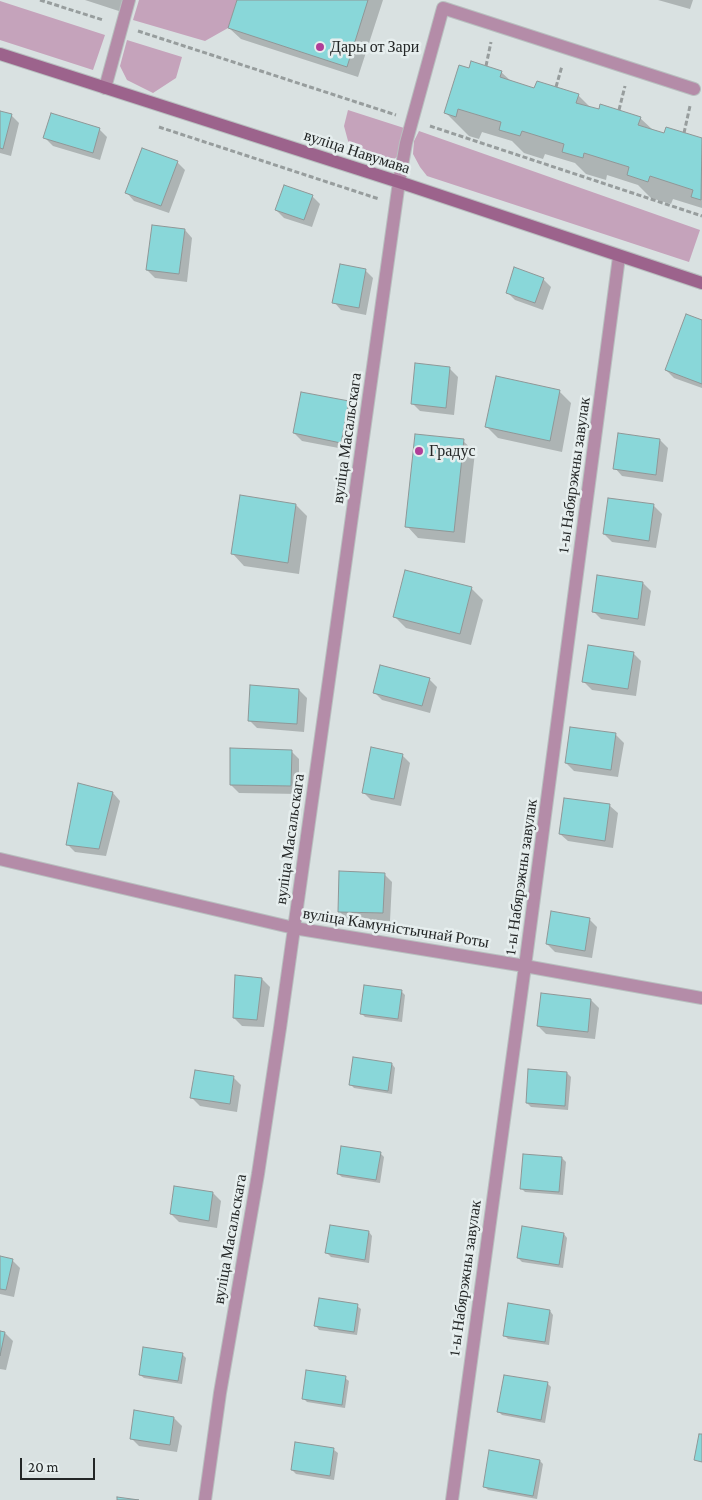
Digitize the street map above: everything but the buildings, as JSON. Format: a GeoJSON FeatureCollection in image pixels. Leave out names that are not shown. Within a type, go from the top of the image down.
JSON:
{"type":"FeatureCollection","features":[{"type":"Feature","properties":{"kind":"street"},"geometry":{"type":"LineString","coordinates":[[106,88],[129,0]]}},
{"type":"Feature","properties":{"kind":"street","name":"вуліца Масальскага"},"geometry":{"type":"LineString","coordinates":[[205,1500],[220,1393],[258,1174],[399,182],[412,120],[443,8],[630,68]]}},
{"type":"Feature","properties":{"kind":"street","name":"вуліца Навумава"},"geometry":{"type":"LineString","coordinates":[[0,54],[399,182],[619,257],[702,283]]}},
{"type":"Feature","properties":{"kind":"street"},"geometry":{"type":"LineString","coordinates":[[630,68],[694,88]]}},
{"type":"Feature","properties":{"kind":"street","name":"1-ы Набярэжны завулак"},"geometry":{"type":"LineString","coordinates":[[452,1500],[619,257]]}},
{"type":"Feature","properties":{"kind":"street","name":"вуліца Камуністычнай Роты"},"geometry":{"type":"LineString","coordinates":[[0,859],[294,928],[525,966],[702,998]]}},
{"type":"Feature","properties":{"kind":"path"},"geometry":{"type":"LineString","coordinates":[[40,0],[702,216]]}},
{"type":"Feature","properties":{"kind":"path"},"geometry":{"type":"LineString","coordinates":[[619,110],[630,68]]}},
{"type":"Feature","properties":{"kind":"path"},"geometry":{"type":"LineString","coordinates":[[684,132],[694,88]]}},
{"type":"Feature","properties":{"kind":"path"},"geometry":{"type":"LineString","coordinates":[[151,125],[396,205]]}},
{"type":"Feature","properties":{"kind":"shaded area"},"geometry":{"type":"Polygon","coordinates":[[[139,0],[237,0],[228,28],[205,41],[133,20],[139,0]]]}},
{"type":"Feature","properties":{"kind":"shaded area"},"geometry":{"type":"Polygon","coordinates":[[[0,1],[105,35],[93,70],[0,40],[0,1]]]}},
{"type":"Feature","properties":{"kind":"shaded area"},"geometry":{"type":"Polygon","coordinates":[[[127,40],[182,57],[176,78],[153,93],[127,80],[120,66],[127,40]]]}},
{"type":"Feature","properties":{"kind":"shaded area"},"geometry":{"type":"Polygon","coordinates":[[[348,110],[404,128],[398,156],[390,162],[379,162],[351,152],[344,126],[348,110]]]}},
{"type":"Feature","properties":{"kind":"shaded area"},"geometry":{"type":"Polygon","coordinates":[[[419,131],[700,230],[689,262],[427,176],[413,154],[414,141],[419,131]]]}},
{"type":"Feature","properties":{"kind":"place","name":"Дары от Зари"},"geometry":{"type":"Point","coordinates":[320,47]}},
{"type":"Feature","properties":{"kind":"place","name":"Градус"},"geometry":{"type":"Point","coordinates":[419,451]}}]}
